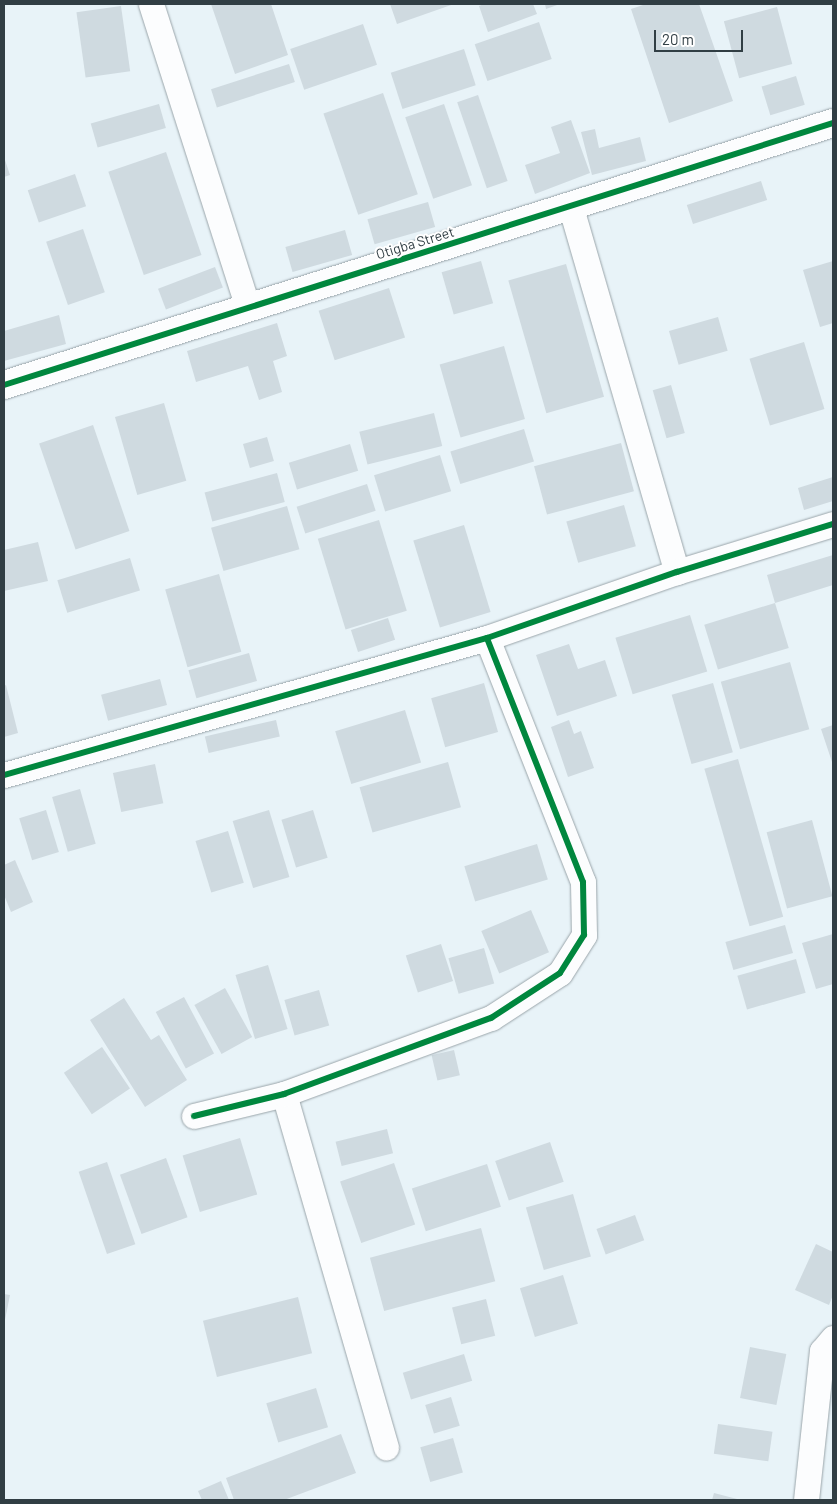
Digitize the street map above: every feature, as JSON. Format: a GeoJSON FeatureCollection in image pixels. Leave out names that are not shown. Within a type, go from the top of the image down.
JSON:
{"type":"FeatureCollection","features":[{"type":"Feature","properties":{"kind":"street"},"geometry":{"type":"LineString","coordinates":[[151,4],[248,308]]}},
{"type":"Feature","properties":{"kind":"street","name":"Otigba Street"},"geometry":{"type":"LineString","coordinates":[[4,385],[833,124]]}},
{"type":"Feature","properties":{"kind":"street"},"geometry":{"type":"LineString","coordinates":[[571,208],[677,572]]}},
{"type":"Feature","properties":{"kind":"street"},"geometry":{"type":"LineString","coordinates":[[4,775],[487,638],[677,572],[833,524]]}},
{"type":"Feature","properties":{"kind":"street"},"geometry":{"type":"LineString","coordinates":[[194,1116],[284,1094],[491,1018],[560,973],[584,935],[583,882],[487,638]]}},
{"type":"Feature","properties":{"kind":"street"},"geometry":{"type":"LineString","coordinates":[[284,1094],[386,1448]]}},
{"type":"Feature","properties":{"kind":"street"},"geometry":{"type":"LineString","coordinates":[[806,1500],[822,1351],[833,1338]]}},
{"type":"Feature","properties":{"kind":"building"},"geometry":{"type":"Polygon","coordinates":[[[211,4],[271,4],[288,55],[235,74],[211,4]]]}},
{"type":"Feature","properties":{"kind":"building"},"geometry":{"type":"Polygon","coordinates":[[[390,4],[454,4],[397,24],[390,4]]]}},
{"type":"Feature","properties":{"kind":"building"},"geometry":{"type":"Polygon","coordinates":[[[484,4],[533,4],[537,14],[488,32],[479,6],[484,4]]]}},
{"type":"Feature","properties":{"kind":"building"},"geometry":{"type":"Polygon","coordinates":[[[545,4],[560,4],[546,9],[545,4]]]}},
{"type":"Feature","properties":{"kind":"building"},"geometry":{"type":"Polygon","coordinates":[[[646,4],[699,4],[733,101],[669,123],[631,9],[646,4]]]}},
{"type":"Feature","properties":{"kind":"building"},"geometry":{"type":"Polygon","coordinates":[[[121,6],[130,71],[86,78],[76,12],[121,6]]]}},
{"type":"Feature","properties":{"kind":"building"},"geometry":{"type":"Polygon","coordinates":[[[777,7],[792,64],[739,78],[724,21],[777,7]]]}},
{"type":"Feature","properties":{"kind":"building"},"geometry":{"type":"Polygon","coordinates":[[[539,22],[552,59],[487,81],[475,44],[539,22]]]}},
{"type":"Feature","properties":{"kind":"building"},"geometry":{"type":"Polygon","coordinates":[[[363,24],[377,65],[304,90],[290,49],[363,24]]]}},
{"type":"Feature","properties":{"kind":"building"},"geometry":{"type":"Polygon","coordinates":[[[464,49],[476,85],[403,109],[391,73],[464,49]]]}},
{"type":"Feature","properties":{"kind":"building"},"geometry":{"type":"Polygon","coordinates":[[[289,64],[295,82],[217,107],[211,89],[289,64]]]}},
{"type":"Feature","properties":{"kind":"building"},"geometry":{"type":"Polygon","coordinates":[[[796,76],[805,105],[770,115],[762,87],[796,76]]]}},
{"type":"Feature","properties":{"kind":"building"},"geometry":{"type":"Polygon","coordinates":[[[383,93],[418,194],[358,215],[323,114],[383,93]]]}},
{"type":"Feature","properties":{"kind":"building"},"geometry":{"type":"Polygon","coordinates":[[[478,95],[508,181],[487,188],[457,102],[478,95]]]}},
{"type":"Feature","properties":{"kind":"building"},"geometry":{"type":"Polygon","coordinates":[[[159,104],[166,128],[98,148],[91,124],[159,104]]]}},
{"type":"Feature","properties":{"kind":"building"},"geometry":{"type":"Polygon","coordinates":[[[444,104],[472,185],[433,199],[405,117],[444,104]]]}},
{"type":"Feature","properties":{"kind":"building"},"geometry":{"type":"Polygon","coordinates":[[[571,120],[590,173],[535,194],[525,165],[560,153],[551,127],[571,120]]]}},
{"type":"Feature","properties":{"kind":"building"},"geometry":{"type":"Polygon","coordinates":[[[595,129],[599,148],[640,137],[646,161],[592,175],[581,132],[595,129]]]}},
{"type":"Feature","properties":{"kind":"building"},"geometry":{"type":"Polygon","coordinates":[[[166,152],[201,255],[144,275],[108,172],[166,152]]]}},
{"type":"Feature","properties":{"kind":"building"},"geometry":{"type":"Polygon","coordinates":[[[4,157],[10,175],[4,177],[4,157]]]}},
{"type":"Feature","properties":{"kind":"building"},"geometry":{"type":"Polygon","coordinates":[[[75,174],[86,206],[39,222],[28,190],[75,174]]]}},
{"type":"Feature","properties":{"kind":"building"},"geometry":{"type":"Polygon","coordinates":[[[761,181],[767,200],[693,224],[687,205],[761,181]]]}},
{"type":"Feature","properties":{"kind":"building"},"geometry":{"type":"Polygon","coordinates":[[[428,202],[435,227],[375,244],[367,219],[428,202]]]}},
{"type":"Feature","properties":{"kind":"building"},"geometry":{"type":"Polygon","coordinates":[[[83,229],[105,292],[68,305],[46,242],[83,229]]]}},
{"type":"Feature","properties":{"kind":"building"},"geometry":{"type":"Polygon","coordinates":[[[345,230],[352,255],[293,272],[285,247],[345,230]]]}},
{"type":"Feature","properties":{"kind":"building"},"geometry":{"type":"Polygon","coordinates":[[[481,261],[493,303],[454,315],[442,272],[481,261]]]}},
{"type":"Feature","properties":{"kind":"building"},"geometry":{"type":"Polygon","coordinates":[[[833,261],[833,323],[820,327],[803,270],[833,261]]]}},
{"type":"Feature","properties":{"kind":"building"},"geometry":{"type":"Polygon","coordinates":[[[566,264],[604,397],[546,413],[508,281],[566,264]]]}},
{"type":"Feature","properties":{"kind":"building"},"geometry":{"type":"Polygon","coordinates":[[[215,267],[223,288],[166,309],[158,289],[215,267]]]}},
{"type":"Feature","properties":{"kind":"building"},"geometry":{"type":"Polygon","coordinates":[[[389,288],[405,337],[335,360],[319,311],[389,288]]]}},
{"type":"Feature","properties":{"kind":"building"},"geometry":{"type":"Polygon","coordinates":[[[59,315],[66,344],[4,361],[4,331],[59,315]]]}},
{"type":"Feature","properties":{"kind":"building"},"geometry":{"type":"Polygon","coordinates":[[[718,317],[728,351],[679,365],[669,331],[718,317]]]}},
{"type":"Feature","properties":{"kind":"building"},"geometry":{"type":"Polygon","coordinates":[[[277,323],[287,356],[273,361],[282,392],[259,400],[248,366],[196,382],[187,351],[277,323]]]}},
{"type":"Feature","properties":{"kind":"building"},"geometry":{"type":"Polygon","coordinates":[[[804,342],[824,409],[770,426],[749,359],[804,342]]]}},
{"type":"Feature","properties":{"kind":"building"},"geometry":{"type":"Polygon","coordinates":[[[504,346],[525,419],[461,438],[440,364],[504,346]]]}},
{"type":"Feature","properties":{"kind":"building"},"geometry":{"type":"Polygon","coordinates":[[[671,385],[685,433],[667,438],[653,390],[671,385]]]}},
{"type":"Feature","properties":{"kind":"building"},"geometry":{"type":"Polygon","coordinates":[[[164,403],[186,481],[137,495],[115,417],[164,403]]]}},
{"type":"Feature","properties":{"kind":"building"},"geometry":{"type":"Polygon","coordinates":[[[434,413],[442,446],[368,465],[359,432],[434,413]]]}},
{"type":"Feature","properties":{"kind":"building"},"geometry":{"type":"Polygon","coordinates":[[[93,425],[129,531],[76,549],[39,444],[93,425]]]}},
{"type":"Feature","properties":{"kind":"building"},"geometry":{"type":"Polygon","coordinates":[[[524,429],[534,462],[460,484],[450,452],[524,429]]]}},
{"type":"Feature","properties":{"kind":"building"},"geometry":{"type":"Polygon","coordinates":[[[267,437],[274,461],[250,468],[243,444],[267,437]]]}},
{"type":"Feature","properties":{"kind":"building"},"geometry":{"type":"Polygon","coordinates":[[[621,443],[634,491],[547,515],[534,466],[621,443]]]}},
{"type":"Feature","properties":{"kind":"building"},"geometry":{"type":"Polygon","coordinates":[[[350,444],[358,471],[297,489],[289,463],[350,444]]]}},
{"type":"Feature","properties":{"kind":"building"},"geometry":{"type":"Polygon","coordinates":[[[440,455],[451,491],[385,512],[374,475],[440,455]]]}},
{"type":"Feature","properties":{"kind":"building"},"geometry":{"type":"Polygon","coordinates":[[[277,473],[285,502],[212,521],[205,492],[277,473]]]}},
{"type":"Feature","properties":{"kind":"building"},"geometry":{"type":"Polygon","coordinates":[[[833,477],[833,501],[804,510],[798,488],[833,477]]]}},
{"type":"Feature","properties":{"kind":"building"},"geometry":{"type":"Polygon","coordinates":[[[367,484],[376,511],[305,533],[297,507],[367,484]]]}},
{"type":"Feature","properties":{"kind":"building"},"geometry":{"type":"Polygon","coordinates":[[[624,505],[636,546],[578,563],[566,522],[624,505]]]}},
{"type":"Feature","properties":{"kind":"building"},"geometry":{"type":"Polygon","coordinates":[[[287,506],[299,549],[223,571],[211,528],[287,506]]]}},
{"type":"Feature","properties":{"kind":"building"},"geometry":{"type":"Polygon","coordinates":[[[379,520],[407,611],[346,630],[318,539],[379,520]]]}},
{"type":"Feature","properties":{"kind":"building"},"geometry":{"type":"Polygon","coordinates":[[[464,525],[491,612],[440,628],[413,540],[464,525]]]}},
{"type":"Feature","properties":{"kind":"building"},"geometry":{"type":"Polygon","coordinates":[[[38,542],[48,581],[4,591],[4,550],[38,542]]]}},
{"type":"Feature","properties":{"kind":"building"},"geometry":{"type":"Polygon","coordinates":[[[833,555],[833,585],[775,603],[767,575],[833,555]]]}},
{"type":"Feature","properties":{"kind":"building"},"geometry":{"type":"Polygon","coordinates":[[[130,558],[140,591],[67,613],[57,580],[130,558]]]}},
{"type":"Feature","properties":{"kind":"building"},"geometry":{"type":"Polygon","coordinates":[[[219,574],[241,652],[187,667],[165,589],[219,574]]]}},
{"type":"Feature","properties":{"kind":"building"},"geometry":{"type":"Polygon","coordinates":[[[775,603],[789,648],[718,670],[704,625],[775,603]]]}},
{"type":"Feature","properties":{"kind":"building"},"geometry":{"type":"Polygon","coordinates":[[[690,615],[707,671],[633,694],[615,638],[690,615]]]}},
{"type":"Feature","properties":{"kind":"building"},"geometry":{"type":"Polygon","coordinates":[[[388,618],[395,640],[358,652],[351,630],[388,618]]]}},
{"type":"Feature","properties":{"kind":"building"},"geometry":{"type":"Polygon","coordinates":[[[569,644],[578,669],[605,660],[617,696],[557,716],[536,655],[569,644]]]}},
{"type":"Feature","properties":{"kind":"building"},"geometry":{"type":"Polygon","coordinates":[[[249,653],[257,681],[196,698],[188,670],[249,653]]]}},
{"type":"Feature","properties":{"kind":"building"},"geometry":{"type":"Polygon","coordinates":[[[790,662],[809,729],[740,749],[721,682],[790,662]]]}},
{"type":"Feature","properties":{"kind":"building"},"geometry":{"type":"Polygon","coordinates":[[[160,679],[167,705],[108,721],[101,695],[160,679]]]}},
{"type":"Feature","properties":{"kind":"building"},"geometry":{"type":"Polygon","coordinates":[[[484,683],[498,732],[445,747],[431,698],[484,683]]]}},
{"type":"Feature","properties":{"kind":"building"},"geometry":{"type":"Polygon","coordinates":[[[713,683],[733,752],[692,764],[672,695],[713,683]]]}},
{"type":"Feature","properties":{"kind":"building"},"geometry":{"type":"Polygon","coordinates":[[[6,685],[18,733],[4,737],[4,686],[6,685]]]}},
{"type":"Feature","properties":{"kind":"building"},"geometry":{"type":"Polygon","coordinates":[[[405,710],[421,763],[351,784],[335,731],[405,710]]]}},
{"type":"Feature","properties":{"kind":"building"},"geometry":{"type":"Polygon","coordinates":[[[276,720],[280,737],[209,753],[205,736],[276,720]]]}},
{"type":"Feature","properties":{"kind":"building"},"geometry":{"type":"Polygon","coordinates":[[[569,720],[574,734],[581,731],[594,768],[568,777],[551,727],[569,720]]]}},
{"type":"Feature","properties":{"kind":"building"},"geometry":{"type":"Polygon","coordinates":[[[833,725],[833,765],[821,729],[833,725]]]}},
{"type":"Feature","properties":{"kind":"building"},"geometry":{"type":"Polygon","coordinates":[[[738,759],[783,917],[750,926],[704,769],[738,759]]]}},
{"type":"Feature","properties":{"kind":"building"},"geometry":{"type":"Polygon","coordinates":[[[448,762],[461,807],[373,833],[360,787],[448,762]]]}},
{"type":"Feature","properties":{"kind":"building"},"geometry":{"type":"Polygon","coordinates":[[[155,764],[163,803],[121,812],[113,773],[155,764]]]}},
{"type":"Feature","properties":{"kind":"building"},"geometry":{"type":"Polygon","coordinates":[[[80,789],[96,844],[68,852],[52,797],[80,789]]]}},
{"type":"Feature","properties":{"kind":"building"},"geometry":{"type":"Polygon","coordinates":[[[46,810],[59,852],[32,860],[19,818],[46,810]]]}},
{"type":"Feature","properties":{"kind":"building"},"geometry":{"type":"Polygon","coordinates":[[[269,810],[289,877],[253,888],[233,821],[269,810]]]}},
{"type":"Feature","properties":{"kind":"building"},"geometry":{"type":"Polygon","coordinates":[[[313,810],[328,858],[296,867],[281,820],[313,810]]]}},
{"type":"Feature","properties":{"kind":"building"},"geometry":{"type":"Polygon","coordinates":[[[812,820],[832,896],[787,908],[767,832],[812,820]]]}},
{"type":"Feature","properties":{"kind":"building"},"geometry":{"type":"Polygon","coordinates":[[[228,831],[244,883],[211,893],[195,841],[228,831]]]}},
{"type":"Feature","properties":{"kind":"building"},"geometry":{"type":"Polygon","coordinates":[[[537,844],[548,879],[475,902],[464,866],[537,844]]]}},
{"type":"Feature","properties":{"kind":"building"},"geometry":{"type":"Polygon","coordinates":[[[15,860],[33,902],[11,912],[4,895],[4,865],[15,860]]]}},
{"type":"Feature","properties":{"kind":"building"},"geometry":{"type":"Polygon","coordinates":[[[531,910],[549,952],[499,973],[481,931],[531,910]]]}},
{"type":"Feature","properties":{"kind":"building"},"geometry":{"type":"Polygon","coordinates":[[[785,925],[793,953],[733,970],[725,942],[785,925]]]}},
{"type":"Feature","properties":{"kind":"building"},"geometry":{"type":"Polygon","coordinates":[[[833,934],[833,984],[816,989],[802,943],[833,934]]]}},
{"type":"Feature","properties":{"kind":"building"},"geometry":{"type":"Polygon","coordinates":[[[441,944],[453,981],[418,993],[406,955],[441,944]]]}},
{"type":"Feature","properties":{"kind":"building"},"geometry":{"type":"Polygon","coordinates":[[[484,948],[494,984],[459,994],[448,958],[484,948]]]}},
{"type":"Feature","properties":{"kind":"building"},"geometry":{"type":"Polygon","coordinates":[[[796,959],[806,993],[747,1009],[737,976],[796,959]]]}},
{"type":"Feature","properties":{"kind":"building"},"geometry":{"type":"Polygon","coordinates":[[[268,965],[288,1029],[255,1039],[235,975],[268,965]]]}},
{"type":"Feature","properties":{"kind":"building"},"geometry":{"type":"Polygon","coordinates":[[[225,988],[252,1037],[222,1054],[194,1005],[225,988]]]}},
{"type":"Feature","properties":{"kind":"building"},"geometry":{"type":"Polygon","coordinates":[[[319,990],[329,1026],[295,1035],[284,1000],[319,990]]]}},
{"type":"Feature","properties":{"kind":"building"},"geometry":{"type":"Polygon","coordinates":[[[184,997],[214,1054],[186,1069],[156,1012],[184,997]]]}},
{"type":"Feature","properties":{"kind":"building"},"geometry":{"type":"Polygon","coordinates":[[[124,998],[151,1040],[159,1035],[187,1080],[145,1107],[90,1020],[124,998]]]}},
{"type":"Feature","properties":{"kind":"building"},"geometry":{"type":"Polygon","coordinates":[[[102,1047],[130,1088],[92,1114],[64,1073],[102,1047]]]}},
{"type":"Feature","properties":{"kind":"building"},"geometry":{"type":"Polygon","coordinates":[[[454,1050],[460,1075],[437,1081],[432,1055],[454,1050]]]}},
{"type":"Feature","properties":{"kind":"building"},"geometry":{"type":"Polygon","coordinates":[[[387,1129],[393,1153],[342,1166],[336,1142],[387,1129]]]}},
{"type":"Feature","properties":{"kind":"building"},"geometry":{"type":"Polygon","coordinates":[[[240,1138],[257,1194],[200,1212],[183,1156],[240,1138]]]}},
{"type":"Feature","properties":{"kind":"building"},"geometry":{"type":"Polygon","coordinates":[[[550,1142],[564,1182],[509,1201],[495,1161],[550,1142]]]}},
{"type":"Feature","properties":{"kind":"building"},"geometry":{"type":"Polygon","coordinates":[[[166,1158],[188,1217],[142,1234],[120,1175],[166,1158]]]}},
{"type":"Feature","properties":{"kind":"building"},"geometry":{"type":"Polygon","coordinates":[[[107,1162],[135,1244],[107,1254],[79,1172],[107,1162]]]}},
{"type":"Feature","properties":{"kind":"building"},"geometry":{"type":"Polygon","coordinates":[[[394,1163],[415,1224],[361,1243],[340,1182],[394,1163]]]}},
{"type":"Feature","properties":{"kind":"building"},"geometry":{"type":"Polygon","coordinates":[[[487,1164],[501,1207],[426,1231],[412,1188],[487,1164]]]}},
{"type":"Feature","properties":{"kind":"building"},"geometry":{"type":"Polygon","coordinates":[[[573,1194],[591,1256],[544,1270],[526,1208],[573,1194]]]}},
{"type":"Feature","properties":{"kind":"building"},"geometry":{"type":"Polygon","coordinates":[[[635,1215],[644,1240],[606,1254],[596,1229],[635,1215]]]}},
{"type":"Feature","properties":{"kind":"building"},"geometry":{"type":"Polygon","coordinates":[[[481,1228],[495,1281],[384,1311],[370,1258],[481,1228]]]}},
{"type":"Feature","properties":{"kind":"building"},"geometry":{"type":"Polygon","coordinates":[[[816,1244],[833,1252],[833,1295],[829,1305],[795,1290],[816,1244]]]}},
{"type":"Feature","properties":{"kind":"building"},"geometry":{"type":"Polygon","coordinates":[[[563,1275],[578,1324],[535,1337],[520,1288],[563,1275]]]}},
{"type":"Feature","properties":{"kind":"building"},"geometry":{"type":"Polygon","coordinates":[[[4,1294],[10,1295],[5,1320],[4,1320],[4,1294]]]}},
{"type":"Feature","properties":{"kind":"building"},"geometry":{"type":"Polygon","coordinates":[[[298,1297],[312,1353],[217,1377],[203,1321],[298,1297]]]}},
{"type":"Feature","properties":{"kind":"building"},"geometry":{"type":"Polygon","coordinates":[[[486,1299],[495,1336],[461,1344],[452,1307],[486,1299]]]}},
{"type":"Feature","properties":{"kind":"building"},"geometry":{"type":"Polygon","coordinates":[[[750,1347],[786,1354],[776,1405],[740,1398],[750,1347]]]}},
{"type":"Feature","properties":{"kind":"building"},"geometry":{"type":"Polygon","coordinates":[[[464,1354],[472,1381],[411,1399],[403,1373],[464,1354]]]}},
{"type":"Feature","properties":{"kind":"building"},"geometry":{"type":"Polygon","coordinates":[[[316,1388],[328,1427],[278,1442],[266,1403],[316,1388]]]}},
{"type":"Feature","properties":{"kind":"building"},"geometry":{"type":"Polygon","coordinates":[[[451,1397],[460,1426],[434,1434],[425,1405],[451,1397]]]}},
{"type":"Feature","properties":{"kind":"building"},"geometry":{"type":"Polygon","coordinates":[[[718,1424],[772,1432],[768,1461],[714,1454],[718,1424]]]}},
{"type":"Feature","properties":{"kind":"building"},"geometry":{"type":"Polygon","coordinates":[[[341,1434],[356,1473],[284,1500],[234,1500],[226,1478],[341,1434]]]}},
{"type":"Feature","properties":{"kind":"building"},"geometry":{"type":"Polygon","coordinates":[[[453,1438],[463,1473],[430,1482],[420,1447],[453,1438]]]}},
{"type":"Feature","properties":{"kind":"building"},"geometry":{"type":"Polygon","coordinates":[[[221,1481],[229,1500],[202,1500],[198,1491],[221,1481]]]}},
{"type":"Feature","properties":{"kind":"building"},"geometry":{"type":"Polygon","coordinates":[[[714,1493],[741,1500],[712,1500],[714,1493]]]}},
{"type":"Feature","properties":{"kind":"cycle path"},"geometry":{"type":"LineString","coordinates":[[4,385],[833,123]]}},
{"type":"Feature","properties":{"kind":"cycle path"},"geometry":{"type":"LineString","coordinates":[[4,775],[487,638],[677,572],[833,524]]}},
{"type":"Feature","properties":{"kind":"cycle path"},"geometry":{"type":"LineString","coordinates":[[194,1116],[284,1094],[491,1018],[560,973],[584,935],[583,882],[487,638]]}}]}
